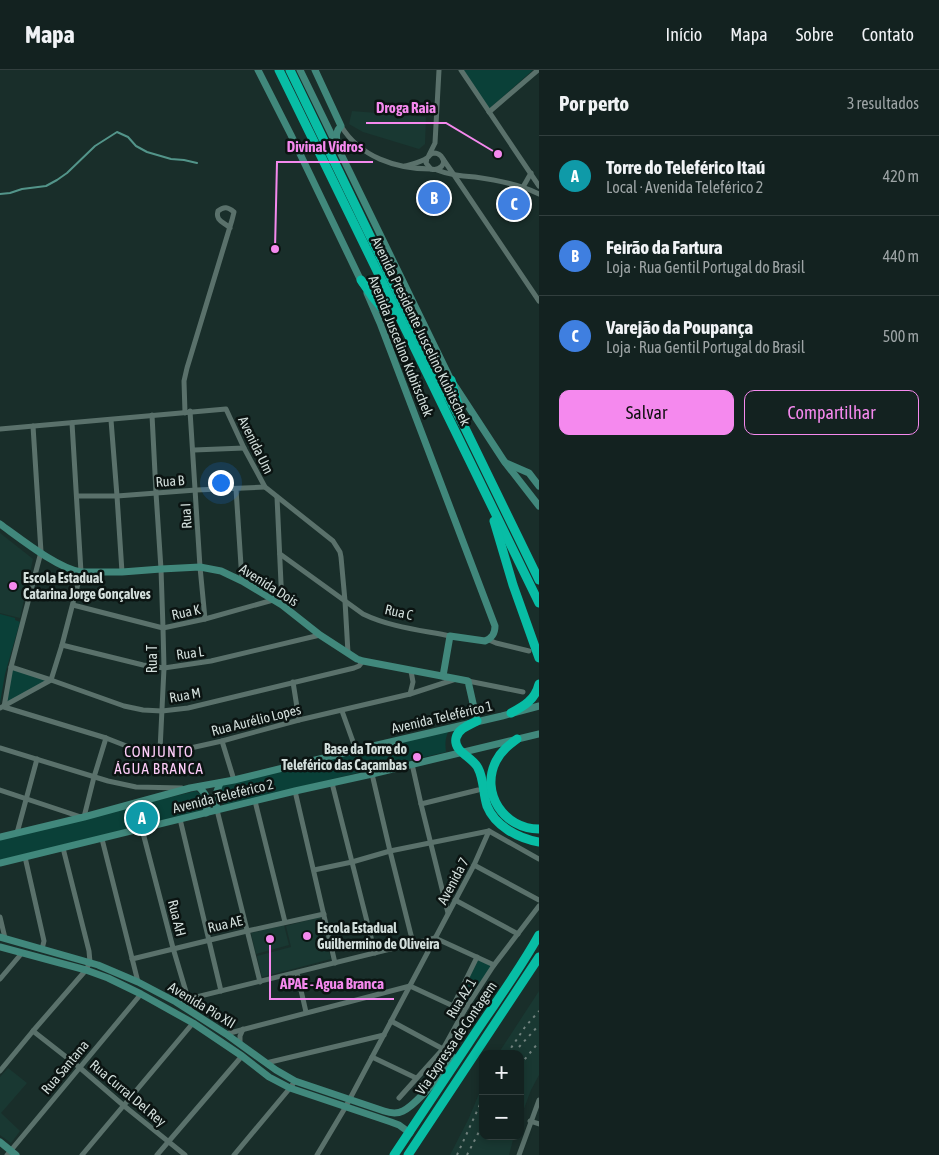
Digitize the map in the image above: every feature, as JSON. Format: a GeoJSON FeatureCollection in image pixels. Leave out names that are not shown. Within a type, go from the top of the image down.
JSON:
{"type":"FeatureCollection","features":[{"type":"Feature","properties":{"kind":"highway","name":"Avenida Presidente Juscelino Kubitschek"},"geometry":{"type":"LineString","coordinates":[[279,70],[539,603]]}},
{"type":"Feature","properties":{"kind":"highway","name":"Avenida Presidente Juscelino Kubitschek"},"geometry":{"type":"LineString","coordinates":[[290,70],[442,385],[539,580]]}},
{"type":"Feature","properties":{"kind":"highway"},"geometry":{"type":"LineString","coordinates":[[360,280],[380,311],[397,312]]}},
{"type":"Feature","properties":{"kind":"highway"},"geometry":{"type":"LineString","coordinates":[[451,380],[464,426]]}},
{"type":"Feature","properties":{"kind":"highway"},"geometry":{"type":"LineString","coordinates":[[486,496],[513,585],[539,658]]}},
{"type":"Feature","properties":{"kind":"highway"},"geometry":{"type":"LineString","coordinates":[[511,713],[529,702],[538,690],[539,684]]}},
{"type":"Feature","properties":{"kind":"highway"},"geometry":{"type":"LineString","coordinates":[[476,722],[462,730],[456,737],[456,742],[462,752],[478,767],[487,805],[498,823],[517,836],[539,842]]}},
{"type":"Feature","properties":{"kind":"highway"},"geometry":{"type":"LineString","coordinates":[[517,739],[506,747],[496,762],[491,788],[495,803],[512,822],[526,828],[539,829]]}},
{"type":"Feature","properties":{"kind":"highway","name":"Via Expressa de Contagem"},"geometry":{"type":"LineString","coordinates":[[394,1155],[524,962],[539,935]]}},
{"type":"Feature","properties":{"kind":"highway","name":"Via Expressa de Contagem"},"geometry":{"type":"LineString","coordinates":[[408,1155],[539,957]]}},
{"type":"Feature","properties":{"kind":"main road","name":"Avenida Juscelino Kubitschek"},"geometry":{"type":"LineString","coordinates":[[258,70],[360,280]]}},
{"type":"Feature","properties":{"kind":"main road","name":"Avenida Presidente Juscelino Kubitschek"},"geometry":{"type":"LineString","coordinates":[[300,70],[311,88],[451,380],[504,462],[539,506]]}},
{"type":"Feature","properties":{"kind":"main road"},"geometry":{"type":"LineString","coordinates":[[315,70],[342,126],[337,134],[338,146]]}},
{"type":"Feature","properties":{"kind":"main road"},"geometry":{"type":"LineString","coordinates":[[311,88],[319,89],[322,84]]}},
{"type":"Feature","properties":{"kind":"main road"},"geometry":{"type":"LineString","coordinates":[[311,88],[330,101]]}},
{"type":"Feature","properties":{"kind":"main road","name":"Avenida Juscelino Kubitschek"},"geometry":{"type":"LineString","coordinates":[[380,311],[495,626],[495,631],[489,640]]}},
{"type":"Feature","properties":{"kind":"main road"},"geometry":{"type":"LineString","coordinates":[[504,462],[529,473],[539,486]]}},
{"type":"Feature","properties":{"kind":"main road","name":"Avenida Dois"},"geometry":{"type":"LineString","coordinates":[[0,524],[40,552],[67,568],[81,572],[200,568],[221,571],[282,605],[320,635],[363,661],[468,681]]}},
{"type":"Feature","properties":{"kind":"main road"},"geometry":{"type":"LineString","coordinates":[[443,676],[450,636]]}},
{"type":"Feature","properties":{"kind":"main road","name":"Rua C"},"geometry":{"type":"LineString","coordinates":[[450,636],[481,641],[489,640]]}},
{"type":"Feature","properties":{"kind":"main road"},"geometry":{"type":"LineString","coordinates":[[468,681],[476,722]]}},
{"type":"Feature","properties":{"kind":"main road","name":"Avenida Teleférico 1"},"geometry":{"type":"LineString","coordinates":[[2,835],[83,817],[190,788],[234,780],[539,706]]}},
{"type":"Feature","properties":{"kind":"main road","name":"Avenida Teleférico 2"},"geometry":{"type":"LineString","coordinates":[[0,863],[539,734]]}},
{"type":"Feature","properties":{"kind":"main road"},"geometry":{"type":"LineString","coordinates":[[217,810],[215,796],[220,783]]}},
{"type":"Feature","properties":{"kind":"main road"},"geometry":{"type":"LineString","coordinates":[[198,787],[205,793],[208,803],[206,813]]}},
{"type":"Feature","properties":{"kind":"main road","name":"Avenida Pio XII"},"geometry":{"type":"LineString","coordinates":[[3,938],[90,962],[116,972],[176,1002],[240,1042],[266,1063],[295,1081],[384,1111],[402,1112],[415,1102],[468,1043]]}},
{"type":"Feature","properties":{"kind":"main road","name":"Avenida Pio XII"},"geometry":{"type":"LineString","coordinates":[[0,947],[86,970],[108,978],[193,1023],[269,1077],[290,1088],[391,1122],[410,1133]]}},
{"type":"Feature","properties":{"kind":"main road"},"geometry":{"type":"LineString","coordinates":[[0,1142],[11,1153]]}},
{"type":"Feature","properties":{"kind":"street"},"geometry":{"type":"LineString","coordinates":[[434,170],[427,166],[428,157],[435,143],[439,70]]}},
{"type":"Feature","properties":{"kind":"street"},"geometry":{"type":"LineString","coordinates":[[461,70],[539,186]]}},
{"type":"Feature","properties":{"kind":"street"},"geometry":{"type":"LineString","coordinates":[[489,112],[538,70]]}},
{"type":"Feature","properties":{"kind":"street"},"geometry":{"type":"LineString","coordinates":[[342,126],[347,136],[360,148],[392,164],[503,182],[523,187],[539,194]]}},
{"type":"Feature","properties":{"kind":"street"},"geometry":{"type":"LineString","coordinates":[[434,170],[443,165],[435,143]]}},
{"type":"Feature","properties":{"kind":"street"},"geometry":{"type":"LineString","coordinates":[[404,167],[434,153],[441,157],[539,301]]}},
{"type":"Feature","properties":{"kind":"street"},"geometry":{"type":"LineString","coordinates":[[523,187],[531,173]]}},
{"type":"Feature","properties":{"kind":"street","name":"Rua I"},"geometry":{"type":"LineString","coordinates":[[206,619],[200,568],[194,450],[184,381],[187,368],[230,228],[234,212],[228,208],[223,208],[218,211],[218,219],[230,228]]}},
{"type":"Feature","properties":{"kind":"street","name":"Avenida Um"},"geometry":{"type":"LineString","coordinates":[[0,429],[226,408],[244,448],[265,487],[333,541],[340,552],[348,653]]}},
{"type":"Feature","properties":{"kind":"street","name":"Rua T"},"geometry":{"type":"LineString","coordinates":[[152,415],[162,569],[164,668],[160,750]]}},
{"type":"Feature","properties":{"kind":"street"},"geometry":{"type":"LineString","coordinates":[[111,420],[122,572]]}},
{"type":"Feature","properties":{"kind":"street"},"geometry":{"type":"LineString","coordinates":[[2,708],[51,680],[73,605],[81,572],[72,423]]}},
{"type":"Feature","properties":{"kind":"street"},"geometry":{"type":"LineString","coordinates":[[2,708],[40,552],[33,426]]}},
{"type":"Feature","properties":{"kind":"street"},"geometry":{"type":"LineString","coordinates":[[194,450],[244,448]]}},
{"type":"Feature","properties":{"kind":"street","name":"Rua B"},"geometry":{"type":"LineString","coordinates":[[77,496],[117,496],[265,487]]}},
{"type":"Feature","properties":{"kind":"street"},"geometry":{"type":"LineString","coordinates":[[236,489],[242,581]]}},
{"type":"Feature","properties":{"kind":"street"},"geometry":{"type":"LineString","coordinates":[[277,498],[282,605]]}},
{"type":"Feature","properties":{"kind":"street","name":"Rua C"},"geometry":{"type":"LineString","coordinates":[[280,554],[363,614],[381,622],[450,636]]}},
{"type":"Feature","properties":{"kind":"street","name":"Rua K"},"geometry":{"type":"LineString","coordinates":[[73,605],[163,628],[206,619],[273,600]]}},
{"type":"Feature","properties":{"kind":"street","name":"Rua L"},"geometry":{"type":"LineString","coordinates":[[62,645],[143,665],[164,668],[211,661],[320,635]]}},
{"type":"Feature","properties":{"kind":"street","name":"Rua C"},"geometry":{"type":"LineString","coordinates":[[489,640],[528,651]]}},
{"type":"Feature","properties":{"kind":"street","name":"Rua M"},"geometry":{"type":"LineString","coordinates":[[11,667],[124,706],[162,711],[188,708],[354,668],[363,661]]}},
{"type":"Feature","properties":{"kind":"street"},"geometry":{"type":"LineString","coordinates":[[410,694],[413,682],[411,671]]}},
{"type":"Feature","properties":{"kind":"street","name":"Rua Aurélio Lopes"},"geometry":{"type":"LineString","coordinates":[[2,708],[129,746],[160,750],[186,749],[410,694],[456,679]]}},
{"type":"Feature","properties":{"kind":"street","name":"Avenida Dois"},"geometry":{"type":"LineString","coordinates":[[468,681],[523,692]]}},
{"type":"Feature","properties":{"kind":"street"},"geometry":{"type":"LineString","coordinates":[[293,682],[300,720]]}},
{"type":"Feature","properties":{"kind":"street"},"geometry":{"type":"LineString","coordinates":[[342,711],[356,750]]}},
{"type":"Feature","properties":{"kind":"street"},"geometry":{"type":"LineString","coordinates":[[0,790],[83,817],[106,738]]}},
{"type":"Feature","properties":{"kind":"street"},"geometry":{"type":"LineString","coordinates":[[222,741],[234,780]]}},
{"type":"Feature","properties":{"kind":"street"},"geometry":{"type":"LineString","coordinates":[[0,748],[122,784],[152,788],[190,788]]}},
{"type":"Feature","properties":{"kind":"street"},"geometry":{"type":"LineString","coordinates":[[17,833],[37,759]]}},
{"type":"Feature","properties":{"kind":"street"},"geometry":{"type":"LineString","coordinates":[[412,764],[448,914]]}},
{"type":"Feature","properties":{"kind":"street"},"geometry":{"type":"LineString","coordinates":[[372,774],[414,943]]}},
{"type":"Feature","properties":{"kind":"street"},"geometry":{"type":"LineString","coordinates":[[332,783],[374,953]]}},
{"type":"Feature","properties":{"kind":"street"},"geometry":{"type":"LineString","coordinates":[[152,788],[160,796]]}},
{"type":"Feature","properties":{"kind":"street"},"geometry":{"type":"LineString","coordinates":[[421,804],[478,790]]}},
{"type":"Feature","properties":{"kind":"street"},"geometry":{"type":"LineString","coordinates":[[295,791],[336,963]]}},
{"type":"Feature","properties":{"kind":"street"},"geometry":{"type":"LineString","coordinates":[[255,801],[285,922]]}},
{"type":"Feature","properties":{"kind":"street"},"geometry":{"type":"LineString","coordinates":[[217,810],[260,982]]}},
{"type":"Feature","properties":{"kind":"street"},"geometry":{"type":"LineString","coordinates":[[180,819],[220,991]]}},
{"type":"Feature","properties":{"kind":"street","name":"Rua AH"},"geometry":{"type":"LineString","coordinates":[[142,829],[192,1012]]}},
{"type":"Feature","properties":{"kind":"street"},"geometry":{"type":"LineString","coordinates":[[314,870],[390,851],[489,832],[539,859]]}},
{"type":"Feature","properties":{"kind":"street","name":"Avenida 7"},"geometry":{"type":"LineString","coordinates":[[317,1155],[392,1021],[474,865],[489,832]]}},
{"type":"Feature","properties":{"kind":"street"},"geometry":{"type":"LineString","coordinates":[[102,839],[138,982]]}},
{"type":"Feature","properties":{"kind":"street"},"geometry":{"type":"LineString","coordinates":[[0,1072],[86,970],[90,962],[89,951],[63,848]]}},
{"type":"Feature","properties":{"kind":"street"},"geometry":{"type":"LineString","coordinates":[[25,857],[44,941],[42,949]]}},
{"type":"Feature","properties":{"kind":"street"},"geometry":{"type":"LineString","coordinates":[[474,865],[539,900]]}},
{"type":"Feature","properties":{"kind":"street"},"geometry":{"type":"LineString","coordinates":[[455,900],[518,934]]}},
{"type":"Feature","properties":{"kind":"street","name":"Rua AZ 1"},"geometry":{"type":"LineString","coordinates":[[398,1098],[443,1049],[464,1011],[494,965],[539,906]]}},
{"type":"Feature","properties":{"kind":"street","name":"Rua AE"},"geometry":{"type":"LineString","coordinates":[[132,958],[324,914]]}},
{"type":"Feature","properties":{"kind":"street"},"geometry":{"type":"LineString","coordinates":[[0,917],[3,938]]}},
{"type":"Feature","properties":{"kind":"street"},"geometry":{"type":"LineString","coordinates":[[176,1002],[435,938],[494,965]]}},
{"type":"Feature","properties":{"kind":"street"},"geometry":{"type":"LineString","coordinates":[[0,979],[22,953]]}},
{"type":"Feature","properties":{"kind":"street"},"geometry":{"type":"LineString","coordinates":[[453,1006],[477,957]]}},
{"type":"Feature","properties":{"kind":"street"},"geometry":{"type":"LineString","coordinates":[[297,973],[306,1012]]}},
{"type":"Feature","properties":{"kind":"street"},"geometry":{"type":"LineString","coordinates":[[226,1034],[410,986],[464,1011]]}},
{"type":"Feature","properties":{"kind":"street","name":"Rua Santana"},"geometry":{"type":"LineString","coordinates":[[11,1153],[79,1067],[141,994]]}},
{"type":"Feature","properties":{"kind":"street"},"geometry":{"type":"LineString","coordinates":[[392,1021],[443,1049]]}},
{"type":"Feature","properties":{"kind":"street"},"geometry":{"type":"LineString","coordinates":[[82,1155],[193,1023]]}},
{"type":"Feature","properties":{"kind":"street"},"geometry":{"type":"LineString","coordinates":[[240,1042],[242,1029]]}},
{"type":"Feature","properties":{"kind":"street","name":"Rua Curral Del Rey"},"geometry":{"type":"LineString","coordinates":[[33,1031],[185,1155]]}},
{"type":"Feature","properties":{"kind":"street"},"geometry":{"type":"LineString","coordinates":[[266,1063],[384,1035]]}},
{"type":"Feature","properties":{"kind":"street"},"geometry":{"type":"LineString","coordinates":[[157,1155],[242,1056]]}},
{"type":"Feature","properties":{"kind":"street"},"geometry":{"type":"LineString","coordinates":[[372,1058],[416,1078]]}},
{"type":"Feature","properties":{"kind":"street"},"geometry":{"type":"LineString","coordinates":[[234,1155],[295,1081]]}},
{"type":"Feature","properties":{"kind":"street"},"geometry":{"type":"LineString","coordinates":[[519,1155],[539,1100]]}},
{"type":"Feature","properties":{"kind":"street"},"geometry":{"type":"LineString","coordinates":[[530,1121],[539,1124]]}},
{"type":"Feature","properties":{"kind":"shaded area"},"geometry":{"type":"Polygon","coordinates":[[[463,70],[533,70],[489,109],[463,70]]]}},
{"type":"Feature","properties":{"kind":"shaded area"},"geometry":{"type":"Polygon","coordinates":[[[352,111],[426,117],[425,144],[419,149],[363,132],[349,124],[352,111]]]}},
{"type":"Feature","properties":{"kind":"shaded area","name":"Escola Estadual Catarina Jorge Gonçalves"},"geometry":{"type":"Polygon","coordinates":[[[0,533],[33,559],[20,618],[0,613],[0,533]]]}},
{"type":"Feature","properties":{"kind":"shaded area"},"geometry":{"type":"Polygon","coordinates":[[[0,614],[15,618],[15,620],[20,622],[5,674],[0,703],[0,614]]]}},
{"type":"Feature","properties":{"kind":"shaded area"},"geometry":{"type":"Polygon","coordinates":[[[11,667],[51,680],[4,707],[11,667]]]}},
{"type":"Feature","properties":{"kind":"shaded area"},"geometry":{"type":"Polygon","coordinates":[[[449,730],[446,752],[224,805],[222,800],[223,784],[449,730]]]}},
{"type":"Feature","properties":{"kind":"shaded area"},"geometry":{"type":"Polygon","coordinates":[[[196,791],[204,799],[203,810],[0,860],[0,838],[196,791]]]}},
{"type":"Feature","properties":{"kind":"shaded area","name":"Escola Estadual Guilhermino de Oliveira"},"geometry":{"type":"Polygon","coordinates":[[[320,917],[331,959],[262,977],[257,956],[291,947],[286,926],[320,917]]]}},
{"type":"Feature","properties":{"kind":"shaded area"},"geometry":{"type":"Polygon","coordinates":[[[284,925],[289,945],[256,954],[251,933],[284,925]]]}},
{"type":"Feature","properties":{"kind":"shaded area"},"geometry":{"type":"Polygon","coordinates":[[[478,958],[493,965],[463,1011],[453,1006],[478,958]]]}},
{"type":"Feature","properties":{"kind":"shaded area"},"geometry":{"type":"Polygon","coordinates":[[[539,991],[539,1075],[524,1108],[524,1050],[501,1050],[539,991]]]}},
{"type":"Feature","properties":{"kind":"shaded area"},"geometry":{"type":"Polygon","coordinates":[[[8,1068],[27,1083],[1,1113],[20,1131],[11,1143],[0,1135],[0,1077],[8,1068]]]}},
{"type":"Feature","properties":{"kind":"shaded area"},"geometry":{"type":"Polygon","coordinates":[[[479,1094],[479,1140],[513,1140],[509,1155],[450,1155],[479,1094]]]}},
{"type":"Feature","properties":{"kind":"waterway"},"geometry":{"type":"LineString","coordinates":[[0,194],[46,186],[67,173],[95,146],[117,132],[128,137],[136,146],[147,152],[171,159],[197,163]]}},
{"type":"Feature","properties":{"kind":"railway"},"geometry":{"type":"LineString","coordinates":[[510,1050],[525,1027],[539,1011]]}},
{"type":"Feature","properties":{"kind":"railway"},"geometry":{"type":"LineString","coordinates":[[519,1047],[539,1025]]}},
{"type":"Feature","properties":{"kind":"railway"},"geometry":{"type":"LineString","coordinates":[[524,1060],[539,1042]]}},
{"type":"Feature","properties":{"kind":"railway"},"geometry":{"type":"LineString","coordinates":[[457,1155],[479,1107]]}},
{"type":"Feature","properties":{"kind":"railway"},"geometry":{"type":"LineString","coordinates":[[467,1155],[479,1132]]}},
{"type":"Feature","properties":{"kind":"place","name":"Droga Raia"},"geometry":{"type":"Point","coordinates":[498,154]}},
{"type":"Feature","properties":{"kind":"place","name":"Feirão da Fartura"},"geometry":{"type":"Point","coordinates":[434,198]}},
{"type":"Feature","properties":{"kind":"place","name":"Varejão da Poupança"},"geometry":{"type":"Point","coordinates":[514,204]}},
{"type":"Feature","properties":{"kind":"place","name":"Divinal Vidros"},"geometry":{"type":"Point","coordinates":[275,249]}},
{"type":"Feature","properties":{"kind":"place","name":"Escola Estadual Catarina Jorge Gonçalves"},"geometry":{"type":"Point","coordinates":[13,586]}},
{"type":"Feature","properties":{"kind":"place","name":"Base da Torre do Teleférico das Caçambas"},"geometry":{"type":"Point","coordinates":[417,757]}},
{"type":"Feature","properties":{"kind":"place","name":"Torre do Teleférico Itaú"},"geometry":{"type":"Point","coordinates":[142,818]}},
{"type":"Feature","properties":{"kind":"place","name":"Escola Estadual Guilhermino de Oliveira"},"geometry":{"type":"Point","coordinates":[307,936]}},
{"type":"Feature","properties":{"kind":"place","name":"APAE - Agua Branca"},"geometry":{"type":"Point","coordinates":[270,939]}},
{"type":"Feature","properties":{"kind":"district","name":"CONJUNTO ÁGUA BRANCA"},"geometry":{"type":"Point","coordinates":[159,760]}}]}
